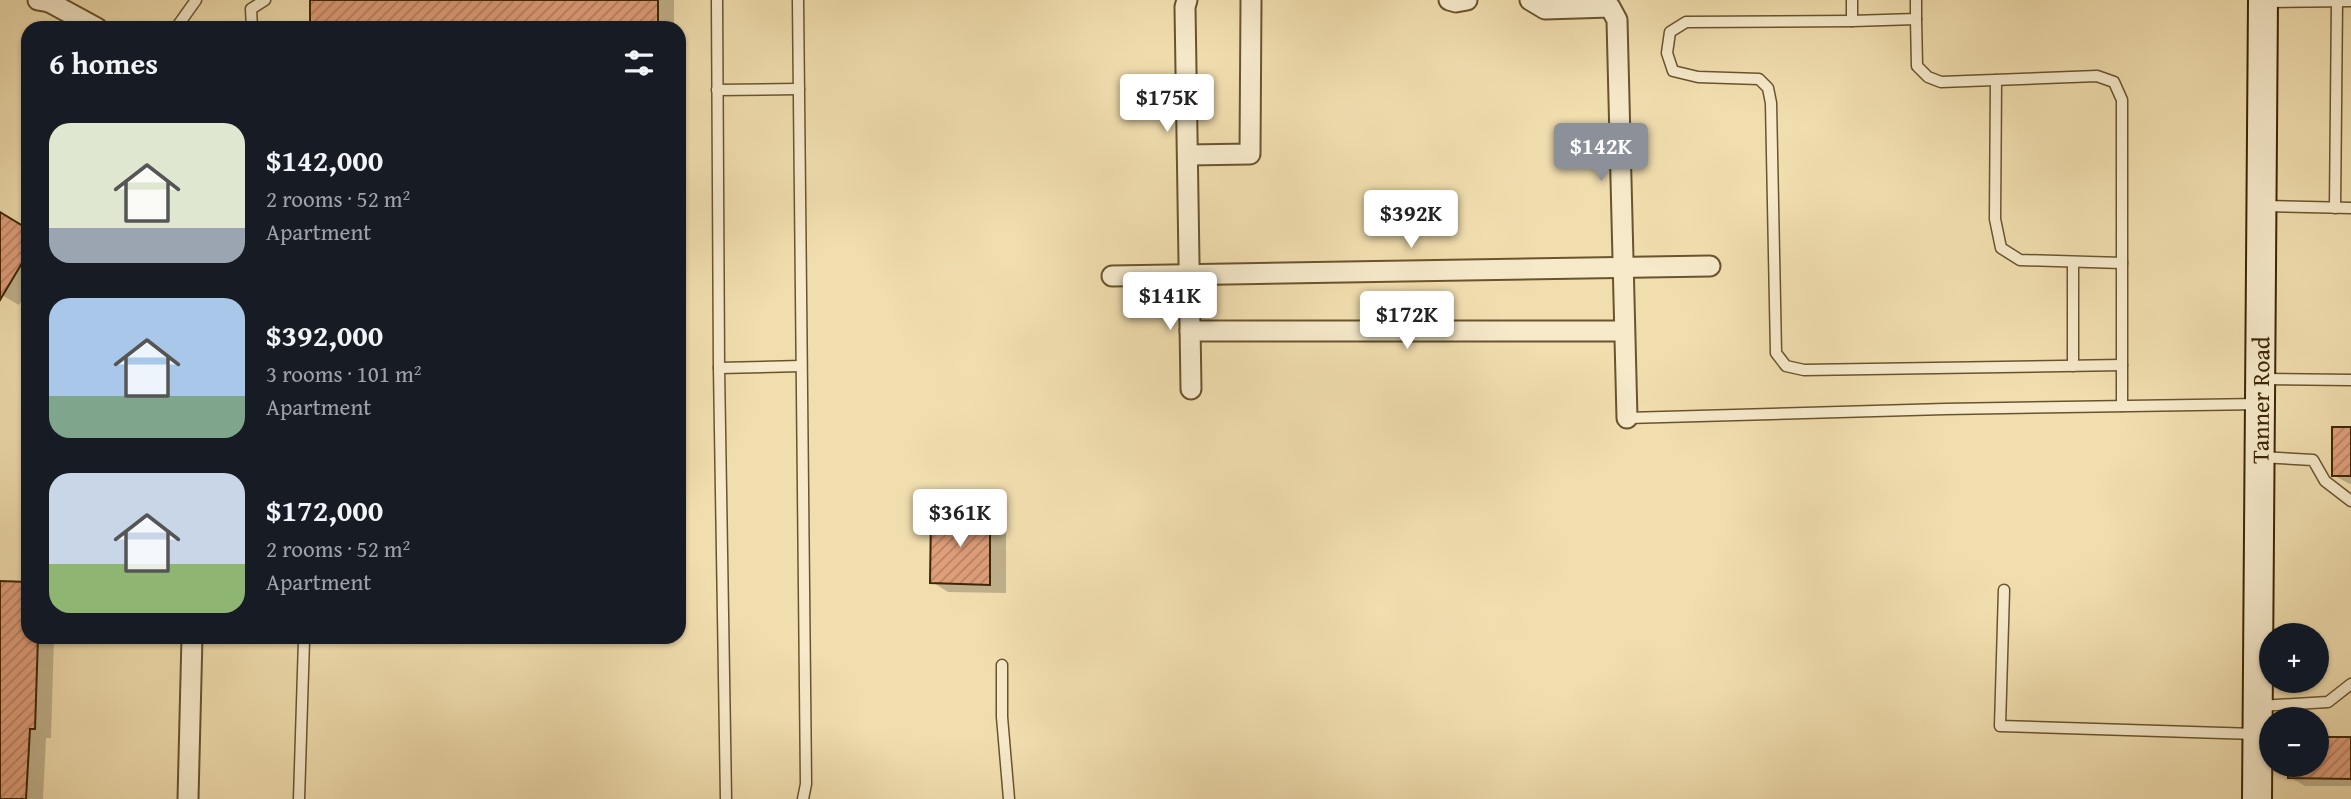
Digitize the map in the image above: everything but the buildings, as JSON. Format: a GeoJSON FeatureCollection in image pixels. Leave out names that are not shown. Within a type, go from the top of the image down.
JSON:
{"type":"FeatureCollection","features":[{"type":"Feature","properties":{"kind":"main road","name":"Tanner Road"},"geometry":{"type":"LineString","coordinates":[[2257,799],[2263,1]]}},
{"type":"Feature","properties":{"kind":"street"},"geometry":{"type":"LineString","coordinates":[[38,0],[49,2],[84,21]]}},
{"type":"Feature","properties":{"kind":"street"},"geometry":{"type":"LineString","coordinates":[[1187,0],[1191,388]]}},
{"type":"Feature","properties":{"kind":"street"},"geometry":{"type":"LineString","coordinates":[[1188,155],[1250,154],[1251,0]]}},
{"type":"Feature","properties":{"kind":"street"},"geometry":{"type":"LineString","coordinates":[[1448,0],[1467,0]]}},
{"type":"Feature","properties":{"kind":"street"},"geometry":{"type":"LineString","coordinates":[[1530,0],[1545,9],[1610,7],[1617,20],[1627,418]]}},
{"type":"Feature","properties":{"kind":"street"},"geometry":{"type":"LineString","coordinates":[[1112,276],[1710,266]]}},
{"type":"Feature","properties":{"kind":"street"},"geometry":{"type":"LineString","coordinates":[[1191,331],[1624,331]]}},
{"type":"Feature","properties":{"kind":"street"},"geometry":{"type":"LineString","coordinates":[[188,799],[192,644]]}},
{"type":"Feature","properties":{"kind":"lane"},"geometry":{"type":"LineString","coordinates":[[181,21],[196,0]]}},
{"type":"Feature","properties":{"kind":"lane"},"geometry":{"type":"LineString","coordinates":[[252,21],[251,9],[265,0]]}},
{"type":"Feature","properties":{"kind":"lane"},"geometry":{"type":"LineString","coordinates":[[717,0],[719,368],[726,799]]}},
{"type":"Feature","properties":{"kind":"lane"},"geometry":{"type":"LineString","coordinates":[[798,0],[806,784],[803,799]]}},
{"type":"Feature","properties":{"kind":"lane"},"geometry":{"type":"LineString","coordinates":[[1852,0],[1852,21]]}},
{"type":"Feature","properties":{"kind":"lane"},"geometry":{"type":"LineString","coordinates":[[1916,0],[1917,66],[1928,77],[1941,82],[2096,76],[2115,82],[2122,100],[2122,406]]}},
{"type":"Feature","properties":{"kind":"lane"},"geometry":{"type":"LineString","coordinates":[[2263,1],[2351,1]]}},
{"type":"Feature","properties":{"kind":"lane"},"geometry":{"type":"LineString","coordinates":[[2335,208],[2337,1]]}},
{"type":"Feature","properties":{"kind":"lane"},"geometry":{"type":"LineString","coordinates":[[1916,19],[1686,22],[1670,32],[1667,53],[1673,71],[1698,77],[1759,79],[1768,88],[1771,103],[1776,353],[1786,366],[1804,370],[2122,365]]}},
{"type":"Feature","properties":{"kind":"lane"},"geometry":{"type":"LineString","coordinates":[[1996,80],[1995,219],[2001,248],[2020,260],[2122,263]]}},
{"type":"Feature","properties":{"kind":"lane"},"geometry":{"type":"LineString","coordinates":[[718,90],[799,89]]}},
{"type":"Feature","properties":{"kind":"lane"},"geometry":{"type":"LineString","coordinates":[[2262,206],[2351,208]]}},
{"type":"Feature","properties":{"kind":"lane"},"geometry":{"type":"LineString","coordinates":[[2073,262],[2073,366]]}},
{"type":"Feature","properties":{"kind":"lane"},"geometry":{"type":"LineString","coordinates":[[719,368],[802,366]]}},
{"type":"Feature","properties":{"kind":"lane"},"geometry":{"type":"LineString","coordinates":[[1627,418],[2122,406],[2351,380]]}},
{"type":"Feature","properties":{"kind":"lane"},"geometry":{"type":"LineString","coordinates":[[2260,457],[2313,460],[2325,481],[2351,501]]}},
{"type":"Feature","properties":{"kind":"lane"},"geometry":{"type":"LineString","coordinates":[[2004,590],[2000,726],[2258,734]]}},
{"type":"Feature","properties":{"kind":"lane"},"geometry":{"type":"LineString","coordinates":[[299,799],[304,644]]}},
{"type":"Feature","properties":{"kind":"lane"},"geometry":{"type":"LineString","coordinates":[[1002,664],[1002,717],[1009,799]]}},
{"type":"Feature","properties":{"kind":"lane"},"geometry":{"type":"LineString","coordinates":[[2258,706],[2328,702],[2351,684]]}}]}
